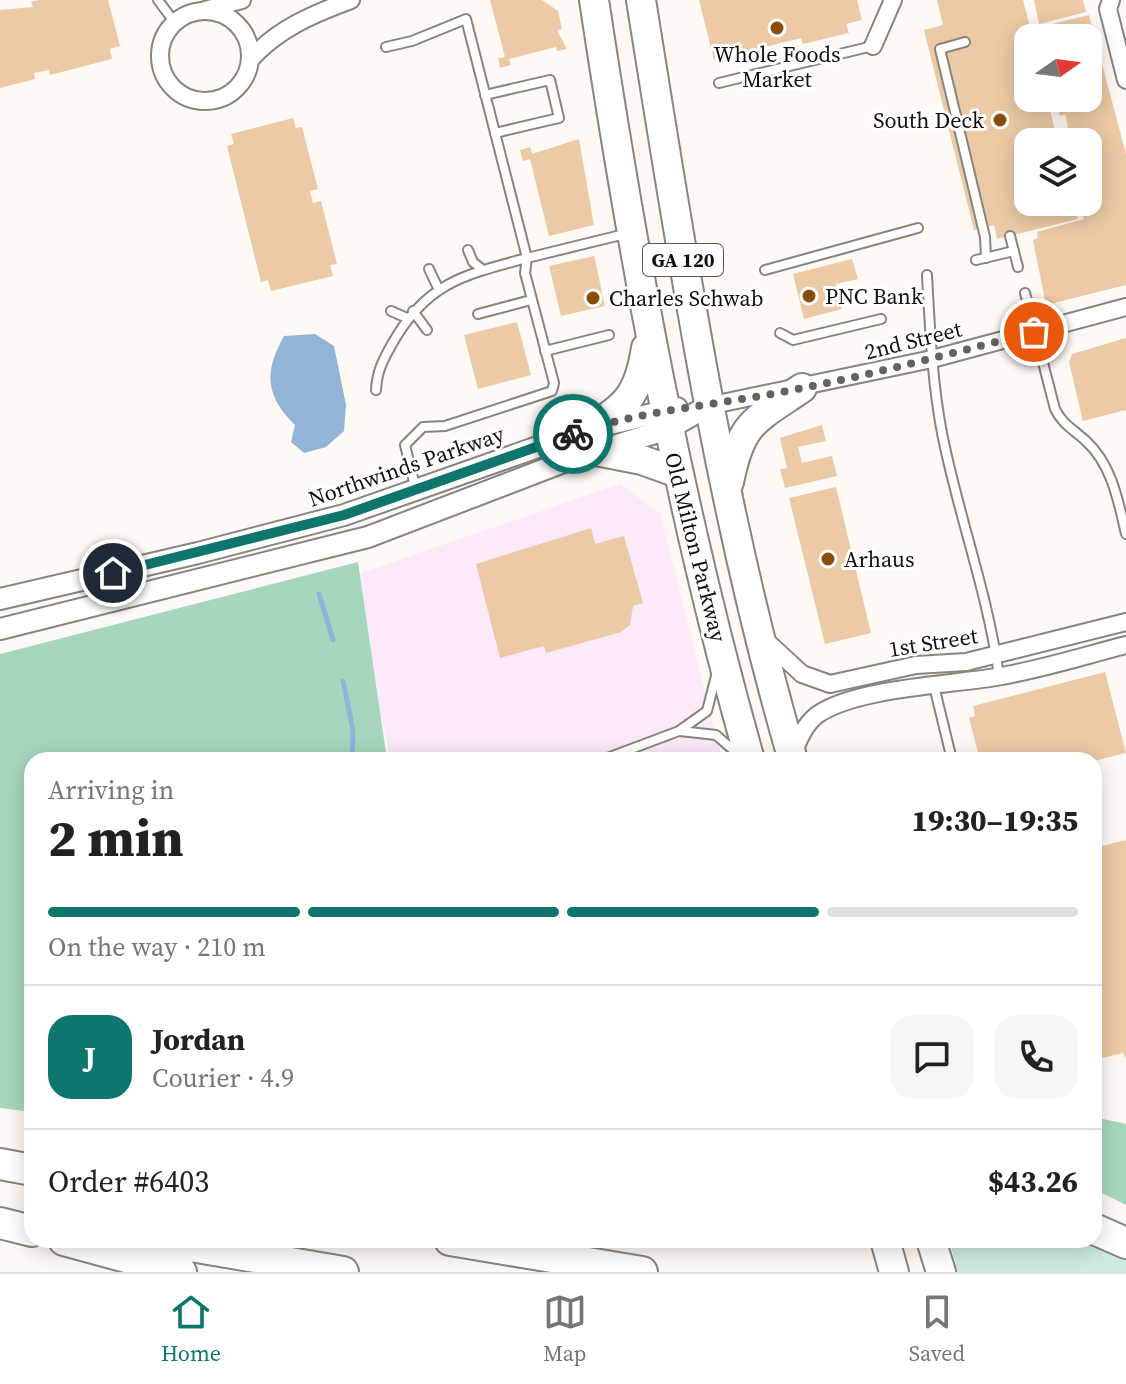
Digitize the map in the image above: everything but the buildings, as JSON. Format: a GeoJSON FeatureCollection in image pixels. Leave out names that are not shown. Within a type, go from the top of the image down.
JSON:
{"type":"FeatureCollection","features":[{"type":"Feature","properties":{"kind":"highway","name":"Old Milton Parkway"},"geometry":{"type":"LineString","coordinates":[[594,0],[630,233],[666,419],[746,752]]}},
{"type":"Feature","properties":{"kind":"highway","name":"Old Milton Parkway"},"geometry":{"type":"LineString","coordinates":[[641,0],[708,406],[726,494],[790,752]]}},
{"type":"Feature","properties":{"kind":"highway"},"geometry":{"type":"LineString","coordinates":[[649,331],[637,389],[592,440],[678,473]]}},
{"type":"Feature","properties":{"kind":"highway"},"geometry":{"type":"LineString","coordinates":[[726,494],[736,445],[745,429],[802,388]]}},
{"type":"Feature","properties":{"kind":"highway"},"geometry":{"type":"LineString","coordinates":[[0,1147],[24,1150]]}},
{"type":"Feature","properties":{"kind":"highway"},"geometry":{"type":"LineString","coordinates":[[0,1164],[24,1168]]}},
{"type":"Feature","properties":{"kind":"highway"},"geometry":{"type":"LineString","coordinates":[[0,1213],[24,1218]]}},
{"type":"Feature","properties":{"kind":"highway"},"geometry":{"type":"LineString","coordinates":[[0,1223],[24,1229]]}},
{"type":"Feature","properties":{"kind":"highway"},"geometry":{"type":"LineString","coordinates":[[1102,1232],[1126,1243]]}},
{"type":"Feature","properties":{"kind":"highway"},"geometry":{"type":"LineString","coordinates":[[93,1248],[181,1272]]}},
{"type":"Feature","properties":{"kind":"highway"},"geometry":{"type":"LineString","coordinates":[[203,1248],[343,1272]]}},
{"type":"Feature","properties":{"kind":"highway"},"geometry":{"type":"LineString","coordinates":[[498,1248],[642,1272]]}},
{"type":"Feature","properties":{"kind":"highway"},"geometry":{"type":"LineString","coordinates":[[887,1248],[894,1272]]}},
{"type":"Feature","properties":{"kind":"highway"},"geometry":{"type":"LineString","coordinates":[[934,1248],[941,1272]]}},
{"type":"Feature","properties":{"kind":"street"},"geometry":{"type":"LineString","coordinates":[[241,0],[199,12],[175,23],[161,48],[161,62],[173,88],[185,97],[199,101],[227,96],[239,87],[250,60],[265,43],[308,16],[351,0]]}},
{"type":"Feature","properties":{"kind":"street"},"geometry":{"type":"LineString","coordinates":[[873,46],[893,0]]}},
{"type":"Feature","properties":{"kind":"street"},"geometry":{"type":"LineString","coordinates":[[1111,0],[1108,9],[1126,80]]}},
{"type":"Feature","properties":{"kind":"street"},"geometry":{"type":"LineString","coordinates":[[199,12],[225,16],[236,24],[249,47],[250,60]]}},
{"type":"Feature","properties":{"kind":"street","name":"2nd Street"},"geometry":{"type":"LineString","coordinates":[[708,406],[932,359],[1126,307]]}},
{"type":"Feature","properties":{"kind":"street","name":"Northwinds Parkway"},"geometry":{"type":"LineString","coordinates":[[0,599],[213,550],[344,515],[416,490],[708,406]]}},
{"type":"Feature","properties":{"kind":"street","name":"Northwinds Parkway"},"geometry":{"type":"LineString","coordinates":[[0,629],[368,537],[592,440]]}},
{"type":"Feature","properties":{"kind":"street","name":"1st Street"},"geometry":{"type":"LineString","coordinates":[[760,636],[802,674],[830,684],[887,670],[966,662],[1126,622]]}},
{"type":"Feature","properties":{"kind":"street","name":"1st Street"},"geometry":{"type":"LineString","coordinates":[[794,752],[803,729],[824,711],[862,699],[999,677],[1126,645]]}},
{"type":"Feature","properties":{"kind":"lane"},"geometry":{"type":"LineString","coordinates":[[158,0],[175,23]]}},
{"type":"Feature","properties":{"kind":"lane"},"geometry":{"type":"LineString","coordinates":[[386,47],[412,41],[447,24],[466,19],[527,258],[525,273],[554,383],[552,391],[445,426],[423,427],[408,439],[405,454],[416,490]]}},
{"type":"Feature","properties":{"kind":"lane"},"geometry":{"type":"LineString","coordinates":[[965,42],[940,49],[985,237],[986,258]]}},
{"type":"Feature","properties":{"kind":"lane"},"geometry":{"type":"LineString","coordinates":[[719,83],[873,46]]}},
{"type":"Feature","properties":{"kind":"lane"},"geometry":{"type":"LineString","coordinates":[[485,95],[550,80],[559,118],[495,133]]}},
{"type":"Feature","properties":{"kind":"lane"},"geometry":{"type":"LineString","coordinates":[[765,270],[918,228]]}},
{"type":"Feature","properties":{"kind":"lane"},"geometry":{"type":"LineString","coordinates":[[376,390],[377,372],[410,315],[438,288],[483,270],[630,233]]}},
{"type":"Feature","properties":{"kind":"lane"},"geometry":{"type":"LineString","coordinates":[[1010,236],[1018,267]]}},
{"type":"Feature","properties":{"kind":"lane"},"geometry":{"type":"LineString","coordinates":[[468,250],[473,262],[483,270]]}},
{"type":"Feature","properties":{"kind":"lane"},"geometry":{"type":"LineString","coordinates":[[976,260],[1014,251]]}},
{"type":"Feature","properties":{"kind":"lane"},"geometry":{"type":"LineString","coordinates":[[429,269],[438,288]]}},
{"type":"Feature","properties":{"kind":"lane"},"geometry":{"type":"LineString","coordinates":[[927,275],[932,359],[942,432],[999,677]]}},
{"type":"Feature","properties":{"kind":"lane"},"geometry":{"type":"LineString","coordinates":[[1025,293],[1055,409],[1062,423],[1086,441],[1108,470],[1126,534]]}},
{"type":"Feature","properties":{"kind":"lane"},"geometry":{"type":"LineString","coordinates":[[478,314],[531,300]]}},
{"type":"Feature","properties":{"kind":"lane"},"geometry":{"type":"LineString","coordinates":[[391,311],[410,315],[427,330]]}},
{"type":"Feature","properties":{"kind":"lane"},"geometry":{"type":"LineString","coordinates":[[780,333],[793,340],[881,319]]}},
{"type":"Feature","properties":{"kind":"lane"},"geometry":{"type":"LineString","coordinates":[[545,351],[609,335]]}},
{"type":"Feature","properties":{"kind":"lane"},"geometry":{"type":"LineString","coordinates":[[623,752],[679,731],[707,711],[722,654]]}},
{"type":"Feature","properties":{"kind":"lane"},"geometry":{"type":"LineString","coordinates":[[934,686],[950,752]]}},
{"type":"Feature","properties":{"kind":"lane"},"geometry":{"type":"LineString","coordinates":[[679,731],[716,735],[738,752]]}},
{"type":"Feature","properties":{"kind":"shaded area"},"geometry":{"type":"Polygon","coordinates":[[[620,484],[660,513],[720,752],[389,752],[349,577],[620,484]]]}},
{"type":"Feature","properties":{"kind":"green space"},"geometry":{"type":"Polygon","coordinates":[[[358,562],[386,752],[24,752],[24,1111],[0,1108],[0,654],[358,562]]]}},
{"type":"Feature","properties":{"kind":"green space"},"geometry":{"type":"Polygon","coordinates":[[[1102,1119],[1126,1124],[1126,1205],[1102,1193],[1102,1119]]]}},
{"type":"Feature","properties":{"kind":"green space"},"geometry":{"type":"Polygon","coordinates":[[[951,1248],[1098,1248],[1126,1259],[1126,1272],[958,1272],[951,1248]]]}},
{"type":"Feature","properties":{"kind":"water"},"geometry":{"type":"Polygon","coordinates":[[[315,334],[334,346],[346,405],[344,431],[326,447],[304,453],[291,442],[295,425],[273,393],[271,372],[284,336],[315,334]]]}},
{"type":"Feature","properties":{"kind":"waterway"},"geometry":{"type":"LineString","coordinates":[[319,594],[333,640]]}},
{"type":"Feature","properties":{"kind":"waterway"},"geometry":{"type":"LineString","coordinates":[[343,681],[353,730],[352,752]]}},
{"type":"Feature","properties":{"kind":"way so far"},"geometry":{"type":"LineString","coordinates":[[573,434],[663,409],[708,406],[802,388],[1034,332]]}},
{"type":"Feature","properties":{"kind":"place","name":"Whole Foods Market"},"geometry":{"type":"Point","coordinates":[777,28]}},
{"type":"Feature","properties":{"kind":"place","name":"South Deck"},"geometry":{"type":"Point","coordinates":[1000,120]}},
{"type":"Feature","properties":{"kind":"place","name":"PNC Bank"},"geometry":{"type":"Point","coordinates":[809,296]}},
{"type":"Feature","properties":{"kind":"place","name":"Charles Schwab"},"geometry":{"type":"Point","coordinates":[593,298]}},
{"type":"Feature","properties":{"kind":"place","name":"Arhaus"},"geometry":{"type":"Point","coordinates":[828,559]}},
{"type":"Feature","properties":{"kind":"route"},"geometry":{"type":"LineString","coordinates":[[113,573],[344,515],[573,434]]}}]}
